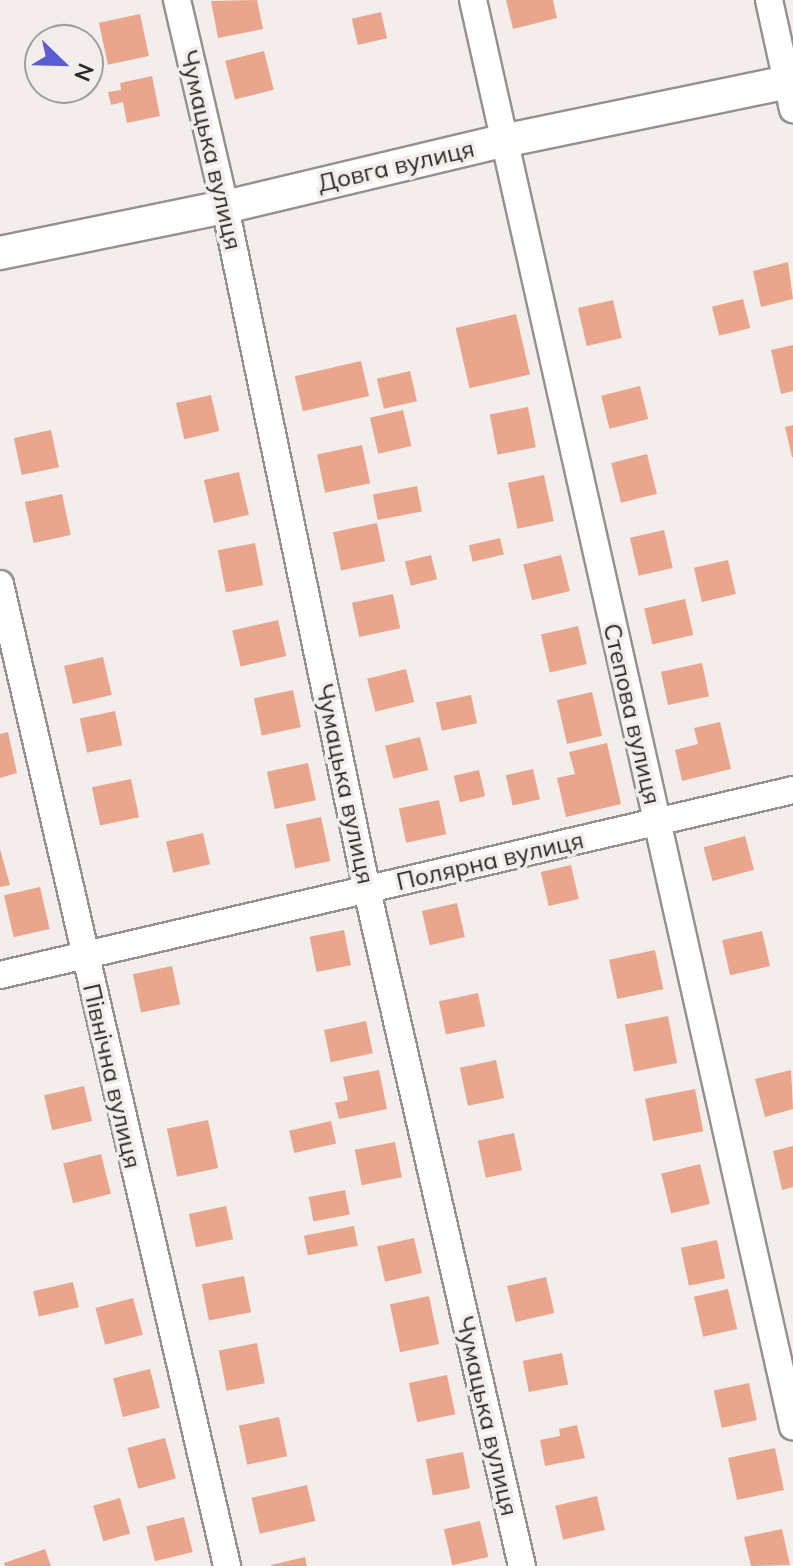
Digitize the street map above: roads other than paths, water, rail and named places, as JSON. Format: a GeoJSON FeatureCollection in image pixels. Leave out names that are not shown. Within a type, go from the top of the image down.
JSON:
{"type":"FeatureCollection","features":[{"type":"Feature","properties":{"kind":"street","name":"Чумацька вулиця"},"geometry":{"type":"LineString","coordinates":[[177,0],[225,207],[367,890],[522,1566]]}},
{"type":"Feature","properties":{"kind":"street","name":"Степова вулиця"},"geometry":{"type":"LineString","coordinates":[[473,0],[793,1427]]}},
{"type":"Feature","properties":{"kind":"street"},"geometry":{"type":"LineString","coordinates":[[769,0],[791,91]]}},
{"type":"Feature","properties":{"kind":"street","name":"Довга вулиця"},"geometry":{"type":"LineString","coordinates":[[0,253],[225,207],[503,141],[791,91]]}},
{"type":"Feature","properties":{"kind":"street","name":"Північна вулиця"},"geometry":{"type":"LineString","coordinates":[[0,584],[11,685],[83,956],[227,1566]]}},
{"type":"Feature","properties":{"kind":"street","name":"Полярна вулиця"},"geometry":{"type":"LineString","coordinates":[[0,975],[793,790]]}}]}
